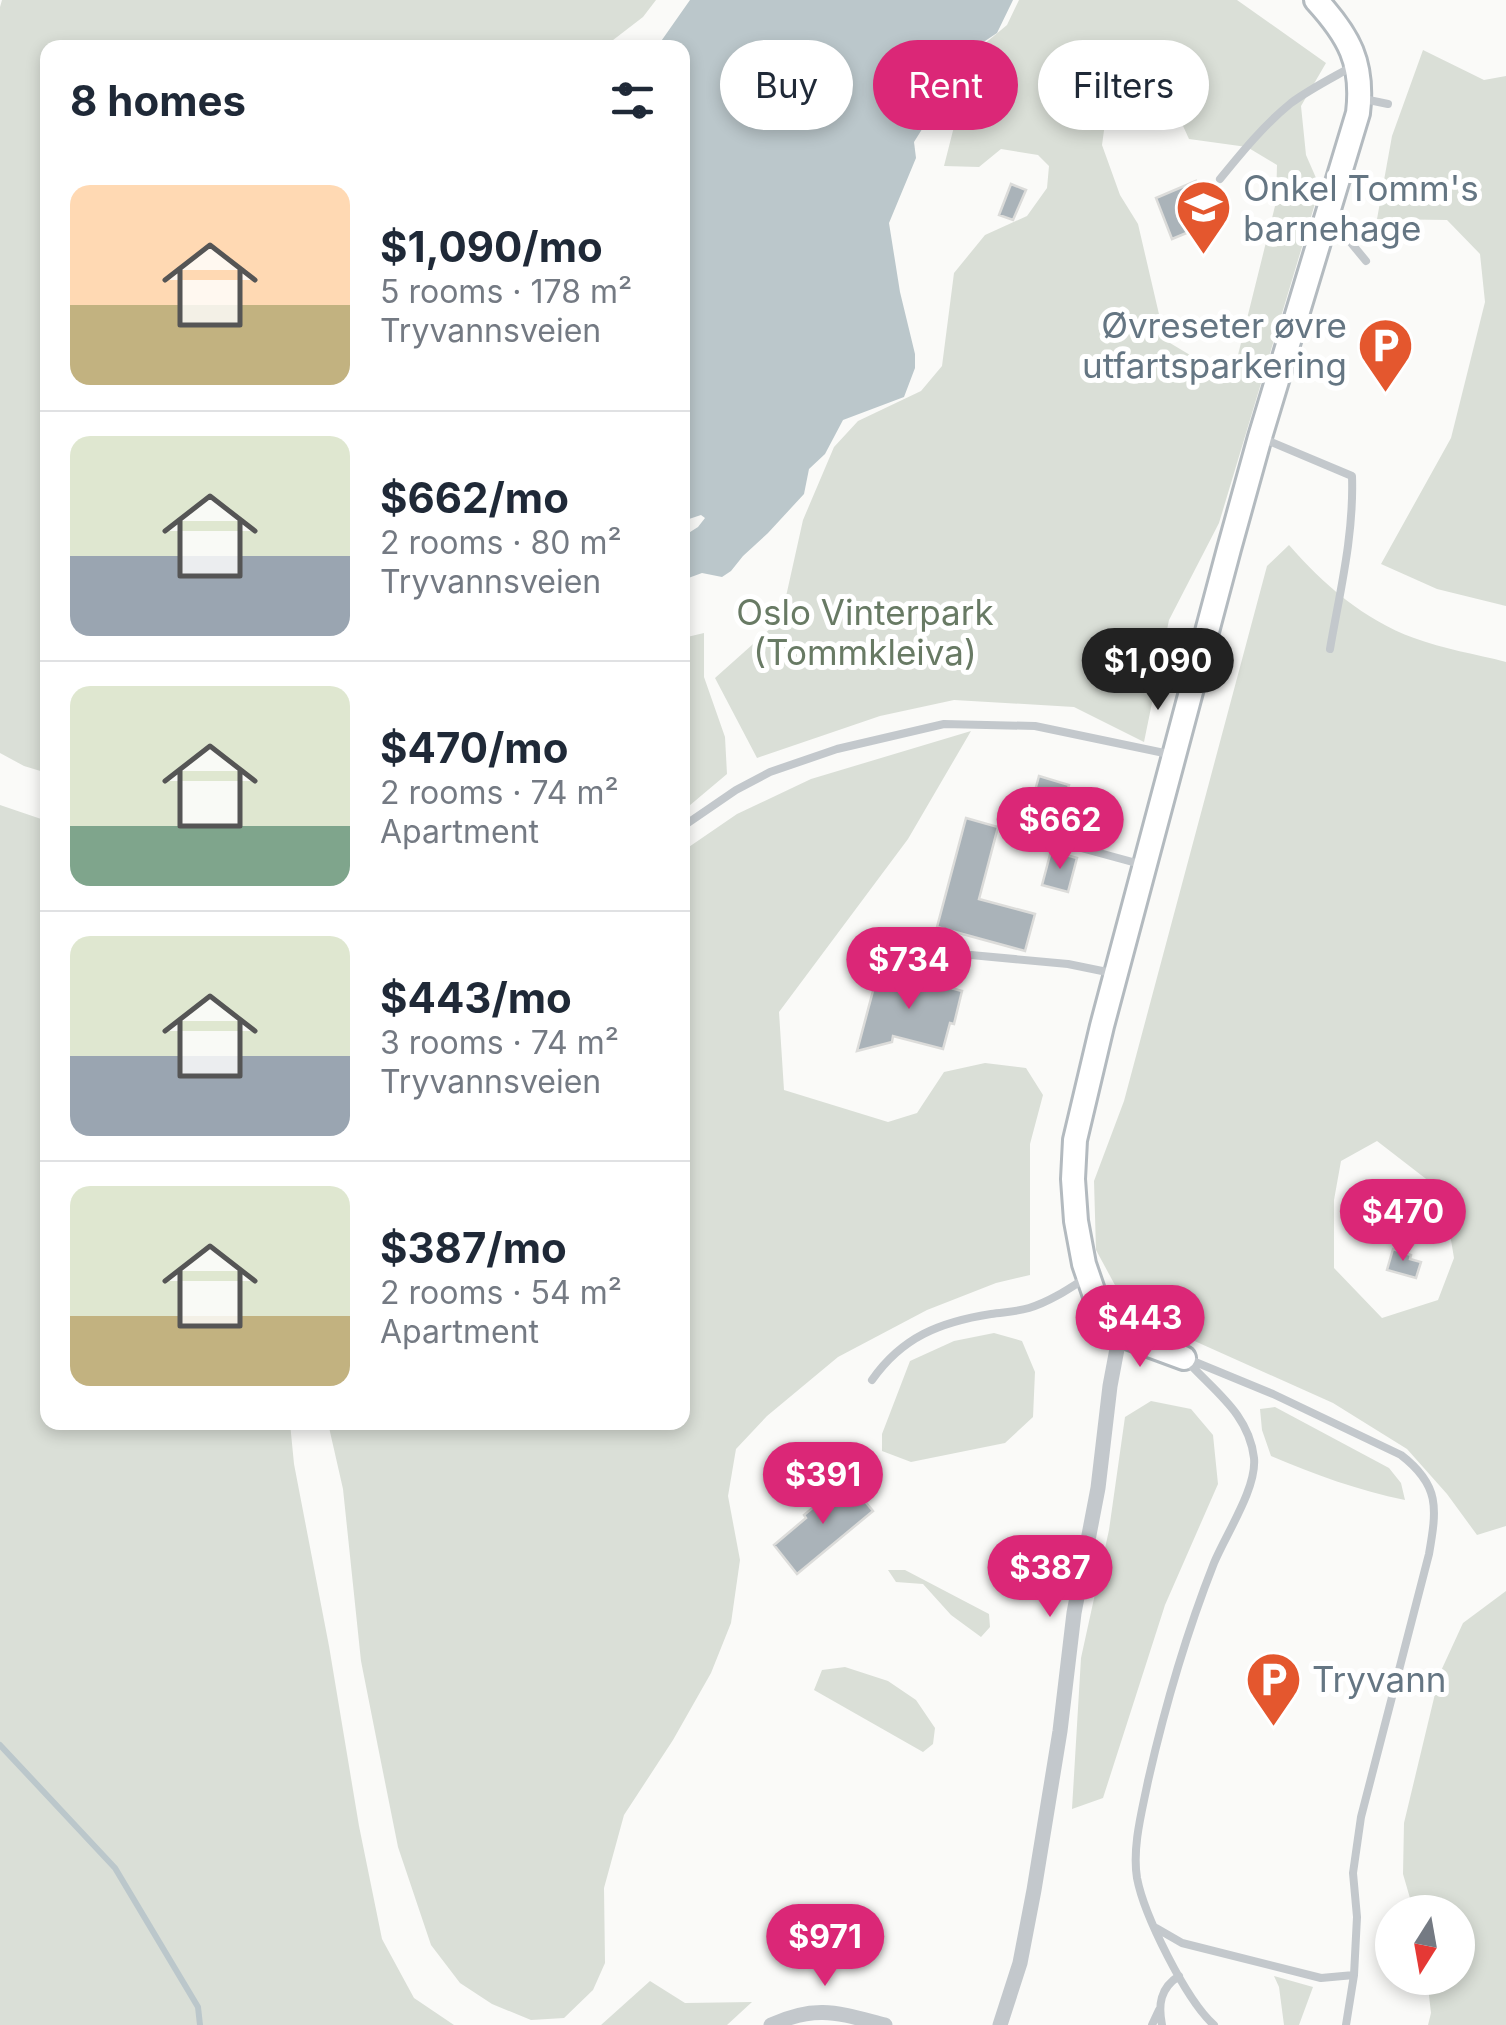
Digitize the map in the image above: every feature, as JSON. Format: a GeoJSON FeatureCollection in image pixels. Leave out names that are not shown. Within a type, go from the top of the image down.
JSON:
{"type":"FeatureCollection","features":[{"type":"Feature","properties":{"kind":"street"},"geometry":{"type":"LineString","coordinates":[[1184,1358],[1120,1333],[1098,1305],[1076,1220],[1073,1160],[1082,1106],[1116,974],[1260,437],[1354,129],[1360,98],[1357,64],[1346,36],[1316,0]]}},
{"type":"Feature","properties":{"kind":"street"},"geometry":{"type":"LineString","coordinates":[[1000,2025],[1020,1963],[1034,1890],[1120,1333]]}},
{"type":"Feature","properties":{"kind":"street"},"geometry":{"type":"LineString","coordinates":[[771,2025],[817,2011],[885,2025]]}},
{"type":"Feature","properties":{"kind":"lane"},"geometry":{"type":"LineString","coordinates":[[1220,179],[1253,139],[1292,103],[1357,64]]}},
{"type":"Feature","properties":{"kind":"lane"},"geometry":{"type":"LineString","coordinates":[[1360,98],[1388,104]]}},
{"type":"Feature","properties":{"kind":"lane"},"geometry":{"type":"LineString","coordinates":[[1328,211],[1366,261]]}},
{"type":"Feature","properties":{"kind":"lane"},"geometry":{"type":"LineString","coordinates":[[1260,437],[1352,476],[1349,552],[1330,649]]}},
{"type":"Feature","properties":{"kind":"lane"},"geometry":{"type":"LineString","coordinates":[[690,822],[770,772],[838,749],[944,724],[1036,726],[1174,755]]}},
{"type":"Feature","properties":{"kind":"lane"},"geometry":{"type":"LineString","coordinates":[[1037,836],[1145,865]]}},
{"type":"Feature","properties":{"kind":"lane"},"geometry":{"type":"LineString","coordinates":[[971,955],[1068,964],[1116,974]]}},
{"type":"Feature","properties":{"kind":"lane"},"geometry":{"type":"LineString","coordinates":[[872,1380],[886,1360],[936,1327],[1041,1304],[1088,1276]]}},
{"type":"Feature","properties":{"kind":"lane"},"geometry":{"type":"LineString","coordinates":[[1184,1358],[1239,1414],[1249,1436],[1255,1468],[1254,1479],[1222,1542],[1183,1646],[1144,1798],[1137,1878],[1156,1928],[1192,2001],[1214,2025]]}},
{"type":"Feature","properties":{"kind":"lane"},"geometry":{"type":"LineString","coordinates":[[1184,1358],[1375,1441],[1414,1466],[1432,1491],[1435,1515],[1428,1554],[1361,1817],[1353,1873],[1357,1917],[1354,1975],[1346,2025]]}},
{"type":"Feature","properties":{"kind":"lane"},"geometry":{"type":"LineString","coordinates":[[1156,1928],[1196,1948],[1321,1978],[1354,1975]]}},
{"type":"Feature","properties":{"kind":"lane"},"geometry":{"type":"LineString","coordinates":[[1152,2025],[1164,1989],[1179,1976]]}},
{"type":"Feature","properties":{"kind":"lane"},"geometry":{"type":"LineString","coordinates":[[1159,2010],[1162,2025]]}},
{"type":"Feature","properties":{"kind":"green space"},"geometry":{"type":"Polygon","coordinates":[[[2,0],[656,0],[643,17],[613,40],[40,40],[40,771],[0,753],[2,0]]]}},
{"type":"Feature","properties":{"kind":"green space","name":"Oslo Vinterpark (Tommkleiva)"},"geometry":{"type":"Polygon","coordinates":[[[1019,0],[1237,0],[1326,63],[1301,106],[1306,155],[1320,187],[1219,523],[1169,620],[1144,742],[1074,707],[954,700],[880,716],[757,758],[715,678],[781,619],[803,520],[834,447],[858,421],[921,391],[942,366],[954,273],[985,235],[1027,216],[1047,188],[1049,166],[1038,155],[1001,149],[979,167],[944,166],[953,130],[1018,130],[1018,40],[989,40],[1007,25],[1019,0]],[[1038,40],[1038,130],[1104,130],[1102,145],[1120,195],[1138,224],[1165,340],[1195,358],[1237,359],[1276,202],[1277,165],[1247,147],[1189,139],[1185,130],[1209,130],[1209,40],[1038,40]]]}},
{"type":"Feature","properties":{"kind":"green space"},"geometry":{"type":"Polygon","coordinates":[[[1423,50],[1484,80],[1506,76],[1506,606],[1437,589],[1381,564],[1451,438],[1485,302],[1480,254],[1447,220],[1377,219],[1392,136],[1423,50]]]}},
{"type":"Feature","properties":{"kind":"green space"},"geometry":{"type":"Polygon","coordinates":[[[1289,545],[1330,587],[1378,621],[1425,642],[1506,662],[1506,1526],[1477,1535],[1407,1449],[1333,1403],[1170,1330],[1116,1287],[1096,1250],[1094,1181],[1124,1101],[1267,566],[1289,545]],[[1377,1141],[1341,1161],[1334,1200],[1334,1268],[1382,1318],[1438,1300],[1454,1258],[1443,1192],[1377,1141]]]}},
{"type":"Feature","properties":{"kind":"green space"},"geometry":{"type":"Polygon","coordinates":[[[704,633],[704,677],[725,737],[727,774],[690,805],[690,636],[704,633]]]}},
{"type":"Feature","properties":{"kind":"green space"},"geometry":{"type":"Polygon","coordinates":[[[971,731],[908,839],[779,1012],[784,1090],[888,1122],[917,1113],[944,1072],[985,1063],[1026,1068],[1043,1095],[1030,1144],[1030,1275],[996,1283],[927,1310],[838,1357],[767,1416],[736,1449],[728,1496],[740,1560],[731,1623],[711,1673],[624,1815],[604,1888],[605,1963],[593,1990],[564,2018],[531,2020],[492,2004],[460,1983],[431,1945],[398,1847],[361,1661],[343,1489],[330,1430],[690,1430],[690,846],[737,814],[811,779],[971,731]]]}},
{"type":"Feature","properties":{"kind":"green space"},"geometry":{"type":"Polygon","coordinates":[[[0,805],[40,819],[40,1430],[291,1430],[382,1939],[414,1998],[454,2025],[0,2025],[0,805]]]}},
{"type":"Feature","properties":{"kind":"green space"},"geometry":{"type":"Polygon","coordinates":[[[994,1333],[1022,1341],[1035,1372],[1033,1417],[1005,1443],[911,1462],[882,1451],[882,1434],[910,1361],[954,1341],[994,1333]]]}},
{"type":"Feature","properties":{"kind":"green space"},"geometry":{"type":"Polygon","coordinates":[[[1151,1401],[1191,1409],[1213,1435],[1218,1484],[1165,1605],[1103,1798],[1072,1809],[1081,1658],[1109,1530],[1125,1417],[1151,1401]]]}},
{"type":"Feature","properties":{"kind":"green space"},"geometry":{"type":"Polygon","coordinates":[[[1275,1407],[1389,1468],[1401,1483],[1405,1500],[1337,1481],[1271,1456],[1260,1409],[1275,1407]]]}},
{"type":"Feature","properties":{"kind":"green space"},"geometry":{"type":"Polygon","coordinates":[[[888,1570],[905,1570],[989,1614],[990,1627],[981,1637],[951,1615],[923,1584],[896,1582],[888,1570]]]}},
{"type":"Feature","properties":{"kind":"green space"},"geometry":{"type":"Polygon","coordinates":[[[1506,1591],[1506,2025],[1428,2025],[1429,1995],[1475,1995],[1475,1895],[1409,1895],[1403,1874],[1404,1823],[1440,1673],[1463,1623],[1506,1591]]]}},
{"type":"Feature","properties":{"kind":"green space"},"geometry":{"type":"Polygon","coordinates":[[[845,1667],[888,1681],[916,1700],[935,1728],[933,1744],[923,1752],[814,1690],[822,1670],[845,1667]]]}},
{"type":"Feature","properties":{"kind":"green space"},"geometry":{"type":"Polygon","coordinates":[[[1274,1976],[1313,1987],[1299,2025],[1284,2025],[1274,1976]]]}},
{"type":"Feature","properties":{"kind":"green space"},"geometry":{"type":"Polygon","coordinates":[[[650,1981],[685,2003],[752,2002],[727,2025],[601,2025],[650,1981]]]}},
{"type":"Feature","properties":{"kind":"shaded area"},"geometry":{"type":"Polygon","coordinates":[[[690,0],[1013,0],[997,33],[986,40],[873,40],[873,130],[922,130],[914,142],[916,158],[889,223],[915,368],[904,397],[843,420],[825,454],[809,469],[804,494],[722,577],[702,573],[690,577],[690,532],[705,518],[701,515],[690,519],[690,40],[662,40],[690,0]]]}},
{"type":"Feature","properties":{"kind":"building"},"geometry":{"type":"Polygon","coordinates":[[[1196,181],[1208,213],[1192,219],[1196,229],[1172,239],[1156,198],[1196,181]]]}},
{"type":"Feature","properties":{"kind":"building"},"geometry":{"type":"Polygon","coordinates":[[[1011,184],[1026,190],[1013,220],[999,215],[1011,184]]]}},
{"type":"Feature","properties":{"kind":"building"},"geometry":{"type":"Polygon","coordinates":[[[1039,776],[1069,785],[1059,822],[1029,813],[1039,776]]]}},
{"type":"Feature","properties":{"kind":"building"},"geometry":{"type":"Polygon","coordinates":[[[966,818],[998,827],[979,899],[1035,914],[1025,951],[937,927],[966,818]]]}},
{"type":"Feature","properties":{"kind":"building"},"geometry":{"type":"Polygon","coordinates":[[[1051,851],[1077,858],[1068,892],[1042,885],[1051,851]]]}},
{"type":"Feature","properties":{"kind":"building"},"geometry":{"type":"Polygon","coordinates":[[[878,972],[962,991],[943,1049],[893,1036],[892,1042],[857,1051],[878,972]]]}},
{"type":"Feature","properties":{"kind":"building"},"geometry":{"type":"Polygon","coordinates":[[[1393,1249],[1421,1262],[1416,1278],[1387,1270],[1393,1249]]]}},
{"type":"Feature","properties":{"kind":"building"},"geometry":{"type":"Polygon","coordinates":[[[849,1482],[873,1511],[797,1574],[774,1545],[806,1518],[804,1515],[849,1482]]]}},
{"type":"Feature","properties":{"kind":"waterway"},"geometry":{"type":"LineString","coordinates":[[0,1745],[115,1868],[198,2007],[200,2025]]}},
{"type":"Feature","properties":{"kind":"place","name":"Onkel Tomm's barnehage"},"geometry":{"type":"Point","coordinates":[1204,257]}},
{"type":"Feature","properties":{"kind":"place","name":"Øvreseter øvre utfartsparkering"},"geometry":{"type":"Point","coordinates":[1386,394]}},
{"type":"Feature","properties":{"kind":"place","name":"Tryvann"},"geometry":{"type":"Point","coordinates":[1273,1728]}}]}
